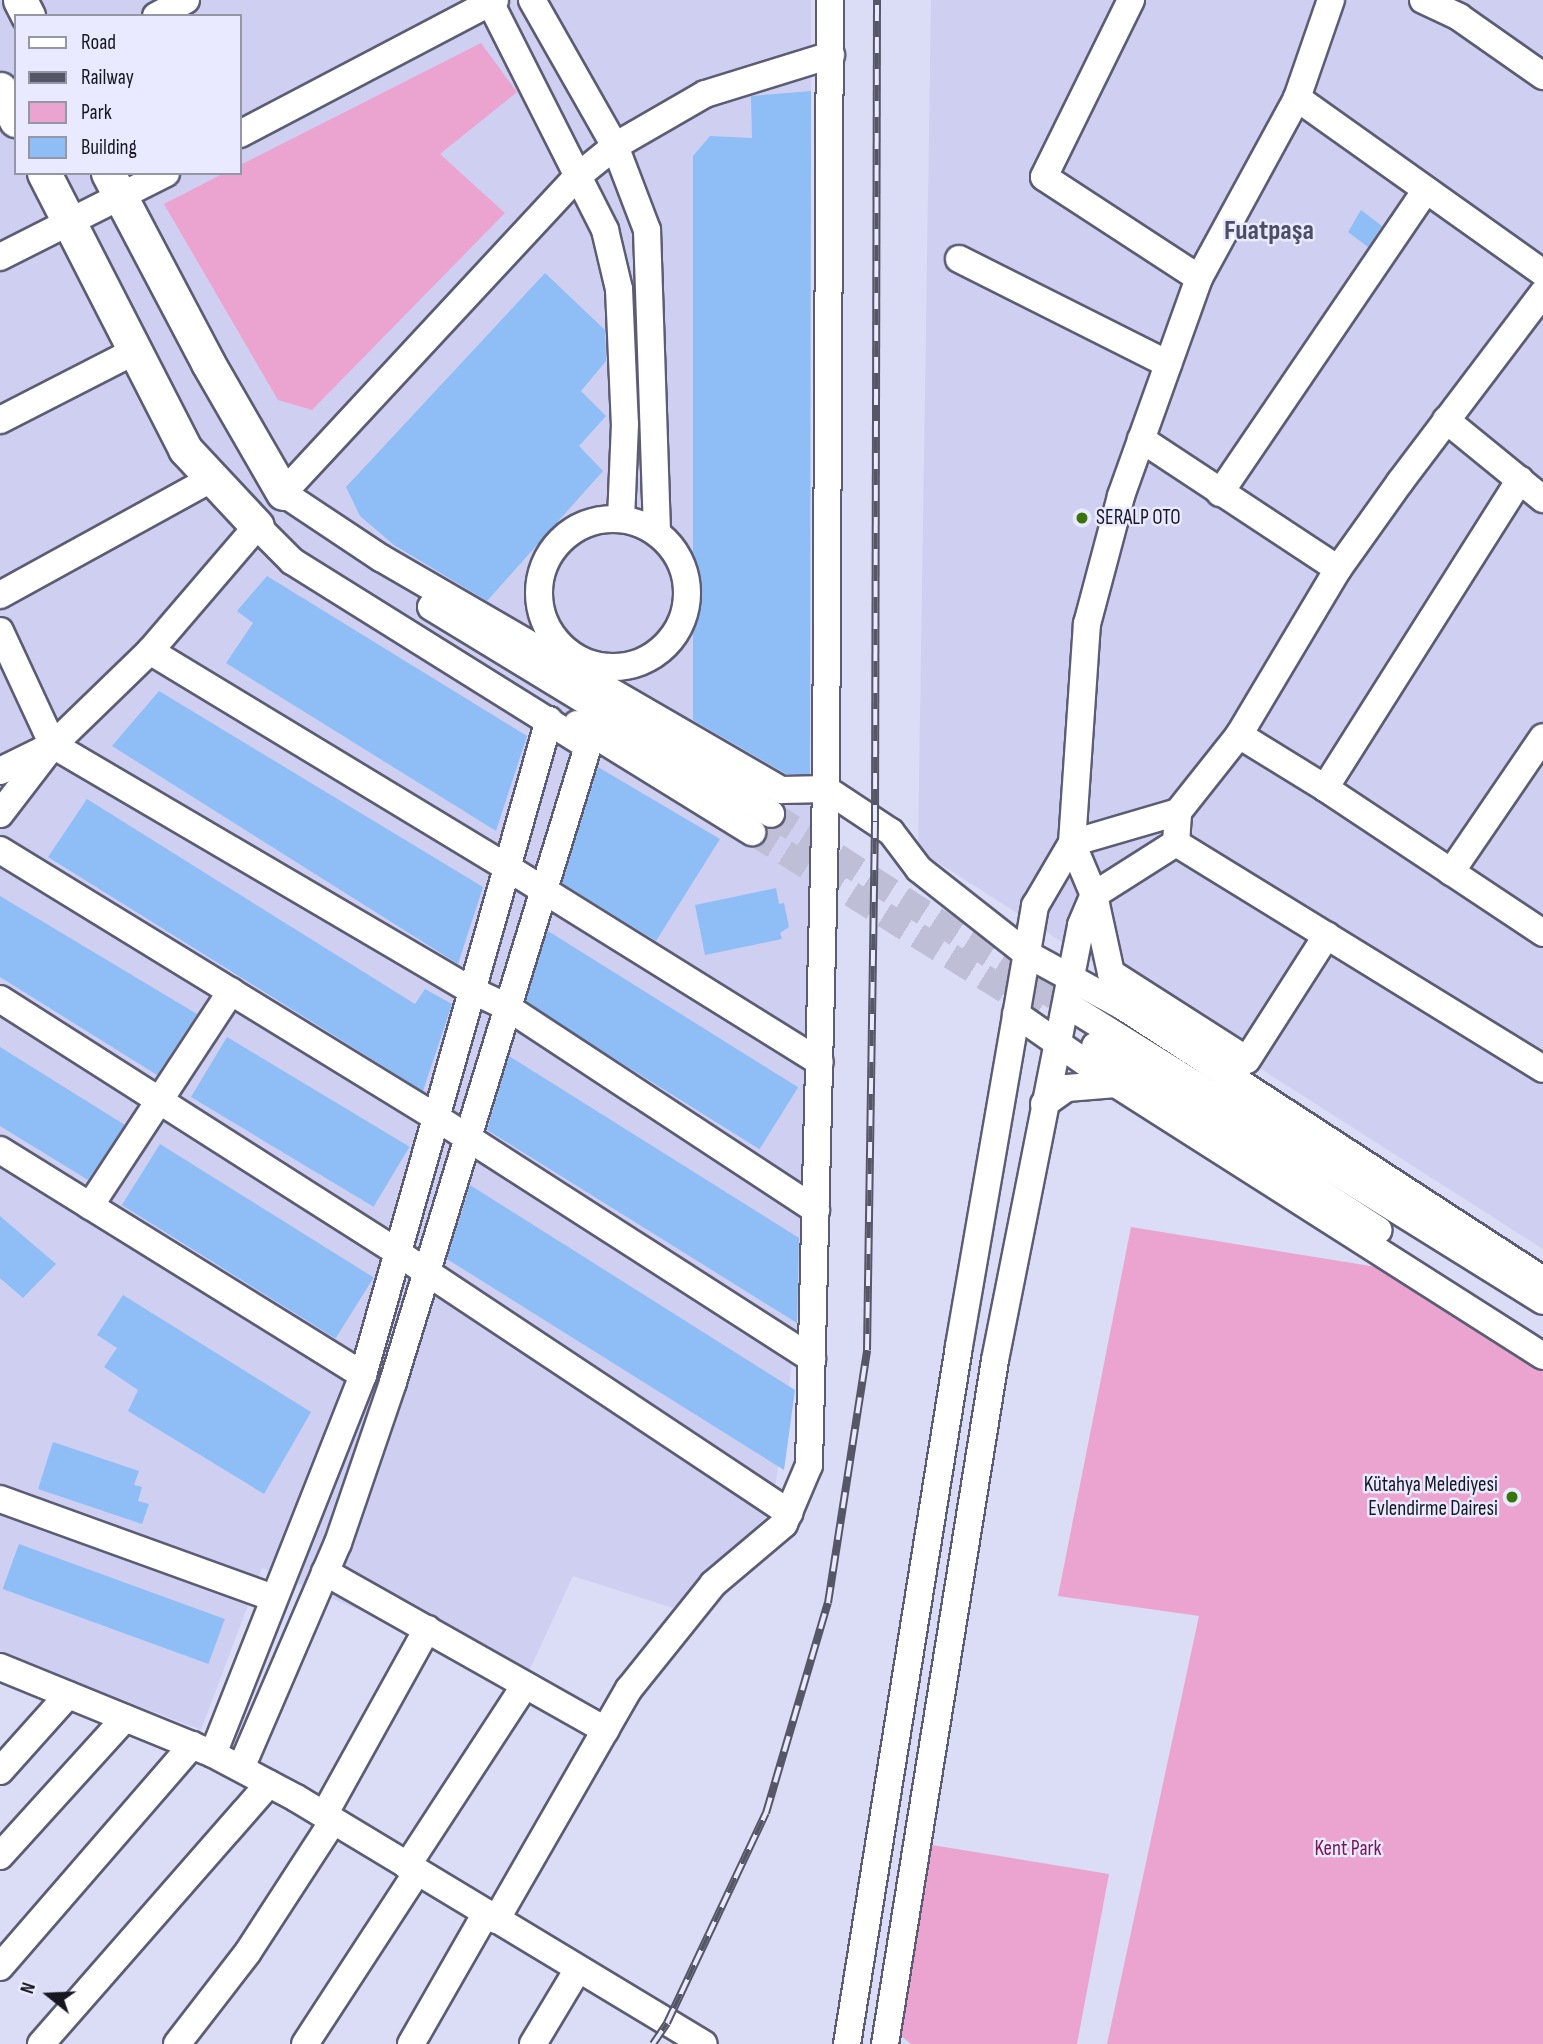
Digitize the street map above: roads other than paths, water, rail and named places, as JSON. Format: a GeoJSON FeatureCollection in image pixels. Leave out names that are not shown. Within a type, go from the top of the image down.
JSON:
{"type":"FeatureCollection","features":[{"type":"Feature","properties":{"kind":"main road"},"geometry":{"type":"LineString","coordinates":[[0,90],[14,116]]}},
{"type":"Feature","properties":{"kind":"main road"},"geometry":{"type":"LineString","coordinates":[[45,175],[185,449],[257,526]]}},
{"type":"Feature","properties":{"kind":"main road"},"geometry":{"type":"LineString","coordinates":[[114,185],[208,363],[283,494]]}},
{"type":"Feature","properties":{"kind":"street"},"geometry":{"type":"LineString","coordinates":[[160,14],[186,0]]}},
{"type":"Feature","properties":{"kind":"street"},"geometry":{"type":"LineString","coordinates":[[532,0],[615,146],[648,230],[657,533]]}},
{"type":"Feature","properties":{"kind":"street"},"geometry":{"type":"LineString","coordinates":[[411,2044],[629,1689],[713,1584],[784,1524],[809,1465],[827,789],[830,0]]}},
{"type":"Feature","properties":{"kind":"street"},"geometry":{"type":"LineString","coordinates":[[1130,0],[1044,177],[1199,278]]}},
{"type":"Feature","properties":{"kind":"street"},"geometry":{"type":"LineString","coordinates":[[847,2044],[909,1648],[1035,906],[1072,843],[1087,624],[1121,496],[1199,278],[1297,98],[1331,0]]}},
{"type":"Feature","properties":{"kind":"street"},"geometry":{"type":"LineString","coordinates":[[1423,0],[1466,9],[1543,76]]}},
{"type":"Feature","properties":{"kind":"street"},"geometry":{"type":"LineString","coordinates":[[242,133],[492,1],[605,230],[620,289],[625,424],[621,519]]}},
{"type":"Feature","properties":{"kind":"street"},"geometry":{"type":"LineString","coordinates":[[283,494],[578,176],[615,146],[705,94],[831,55]]}},
{"type":"Feature","properties":{"kind":"street"},"geometry":{"type":"LineString","coordinates":[[1297,98],[1543,273]]}},
{"type":"Feature","properties":{"kind":"street"},"geometry":{"type":"LineString","coordinates":[[0,257],[69,223],[114,185],[157,175]]}},
{"type":"Feature","properties":{"kind":"street"},"geometry":{"type":"LineString","coordinates":[[1220,493],[1426,190]]}},
{"type":"Feature","properties":{"kind":"street"},"geometry":{"type":"LineString","coordinates":[[959,259],[1168,364]]}},
{"type":"Feature","properties":{"kind":"street"},"geometry":{"type":"LineString","coordinates":[[1176,843],[1178,812],[1239,735],[1338,569],[1446,420],[1543,293]]}},
{"type":"Feature","properties":{"kind":"street"},"geometry":{"type":"LineString","coordinates":[[0,420],[135,351]]}},
{"type":"Feature","properties":{"kind":"street"},"geometry":{"type":"LineString","coordinates":[[1446,420],[1543,499]]}},
{"type":"Feature","properties":{"kind":"street"},"geometry":{"type":"LineString","coordinates":[[1141,439],[1338,569]]}},
{"type":"Feature","properties":{"kind":"street"},"geometry":{"type":"LineString","coordinates":[[0,595],[211,479]]}},
{"type":"Feature","properties":{"kind":"street"},"geometry":{"type":"LineString","coordinates":[[1325,788],[1520,480]]}},
{"type":"Feature","properties":{"kind":"street"},"geometry":{"type":"LineString","coordinates":[[283,494],[382,558],[782,790],[827,789],[891,832],[919,869],[1027,954],[1122,1006],[1543,1280]]}},
{"type":"Feature","properties":{"kind":"street"},"geometry":{"type":"LineString","coordinates":[[257,526],[761,823],[365,567],[283,494]]}},
{"type":"Feature","properties":{"kind":"street"},"geometry":{"type":"LineString","coordinates":[[621,519],[657,533],[675,551],[685,574],[687,599],[681,624],[667,645],[646,659],[623,667],[597,666],[574,657],[555,640],[543,619],[538,594],[542,569],[554,547],[573,530],[596,520],[621,519]]}},
{"type":"Feature","properties":{"kind":"street"},"geometry":{"type":"LineString","coordinates":[[0,814],[53,745],[150,651],[257,526]]}},
{"type":"Feature","properties":{"kind":"street"},"geometry":{"type":"LineString","coordinates":[[241,1768],[325,1572],[393,1382],[588,746],[292,561],[257,526]]}},
{"type":"Feature","properties":{"kind":"street"},"geometry":{"type":"LineString","coordinates":[[0,631],[53,745],[473,991],[507,1007],[816,1210]]}},
{"type":"Feature","properties":{"kind":"street"},"geometry":{"type":"LineString","coordinates":[[150,651],[508,868],[820,1062]]}},
{"type":"Feature","properties":{"kind":"street"},"geometry":{"type":"LineString","coordinates":[[0,1967],[203,1749],[274,1598],[363,1375],[548,720]]}},
{"type":"Feature","properties":{"kind":"street"},"geometry":{"type":"LineString","coordinates":[[1239,735],[1325,788],[1543,933]]}},
{"type":"Feature","properties":{"kind":"street"},"geometry":{"type":"LineString","coordinates":[[1451,872],[1543,737]]}},
{"type":"Feature","properties":{"kind":"street"},"geometry":{"type":"LineString","coordinates":[[0,771],[53,745]]}},
{"type":"Feature","properties":{"kind":"street"},"geometry":{"type":"LineString","coordinates":[[1072,843],[1178,812]]}},
{"type":"Feature","properties":{"kind":"street"},"geometry":{"type":"LineString","coordinates":[[1072,843],[1094,895],[1111,973],[1247,1060],[1327,935]]}},
{"type":"Feature","properties":{"kind":"street"},"geometry":{"type":"LineString","coordinates":[[885,2044],[995,1360],[1080,925],[1094,895],[1176,843]]}},
{"type":"Feature","properties":{"kind":"street"},"geometry":{"type":"LineString","coordinates":[[1176,843],[1543,1069]]}},
{"type":"Feature","properties":{"kind":"street"},"geometry":{"type":"LineString","coordinates":[[0,850],[437,1118],[812,1359]]}},
{"type":"Feature","properties":{"kind":"street"},"geometry":{"type":"LineString","coordinates":[[90,1206],[231,991]]}},
{"type":"Feature","properties":{"kind":"street"},"geometry":{"type":"LineString","coordinates":[[0,999],[398,1254],[789,1513]]}},
{"type":"Feature","properties":{"kind":"street"},"geometry":{"type":"LineString","coordinates":[[1074,1009],[1543,1301]]}},
{"type":"Feature","properties":{"kind":"street"},"geometry":{"type":"LineString","coordinates":[[1016,1014],[1116,1084],[1543,1356]]}},
{"type":"Feature","properties":{"kind":"street"},"geometry":{"type":"LineString","coordinates":[[1095,1046],[1543,1337]]}},
{"type":"Feature","properties":{"kind":"street"},"geometry":{"type":"LineString","coordinates":[[1044,1104],[1067,1088],[1116,1084]]}},
{"type":"Feature","properties":{"kind":"street"},"geometry":{"type":"LineString","coordinates":[[0,1150],[363,1375]]}},
{"type":"Feature","properties":{"kind":"street"},"geometry":{"type":"LineString","coordinates":[[0,1499],[274,1598]]}},
{"type":"Feature","properties":{"kind":"street"},"geometry":{"type":"LineString","coordinates":[[325,1572],[605,1730]]}},
{"type":"Feature","properties":{"kind":"street"},"geometry":{"type":"LineString","coordinates":[[177,2044],[248,1952],[328,1818],[427,1629]]}},
{"type":"Feature","properties":{"kind":"street"},"geometry":{"type":"LineString","coordinates":[[0,1667],[203,1749],[241,1768],[704,2044]]}},
{"type":"Feature","properties":{"kind":"street"},"geometry":{"type":"LineString","coordinates":[[305,2044],[525,1685]]}},
{"type":"Feature","properties":{"kind":"street"},"geometry":{"type":"LineString","coordinates":[[0,1771],[68,1695]]}},
{"type":"Feature","properties":{"kind":"street"},"geometry":{"type":"LineString","coordinates":[[0,1856],[125,1718]]}},
{"type":"Feature","properties":{"kind":"street"},"geometry":{"type":"LineString","coordinates":[[41,2044],[269,1783]]}},
{"type":"Feature","properties":{"kind":"street"},"geometry":{"type":"LineString","coordinates":[[533,2044],[578,1969]]}},
{"type":"Feature","properties":{"kind":"tunnel"},"geometry":{"type":"LineString","coordinates":[[771,814],[1074,1009]]}},
{"type":"Feature","properties":{"kind":"tunnel"},"geometry":{"type":"LineString","coordinates":[[752,832],[1095,1046]]}},
{"type":"Feature","properties":{"kind":"railway"},"geometry":{"type":"LineString","coordinates":[[653,2044],[667,2023],[766,1813],[828,1603],[867,1350],[875,821],[877,0]]}},
{"type":"Feature","properties":{"kind":"place","name":"SERALP OTO"},"geometry":{"type":"Point","coordinates":[1082,518]}},
{"type":"Feature","properties":{"kind":"place","name":"Kütahya Melediyesi Evlendirme Dairesi"},"geometry":{"type":"Point","coordinates":[1512,1497]}},
{"type":"Feature","properties":{"kind":"district","name":"Fuatpaşa"},"geometry":{"type":"Point","coordinates":[1269,231]}},
{"type":"Feature","properties":{"kind":"park label","name":"Kent Park"},"geometry":{"type":"Point","coordinates":[1348,1849]}}]}
